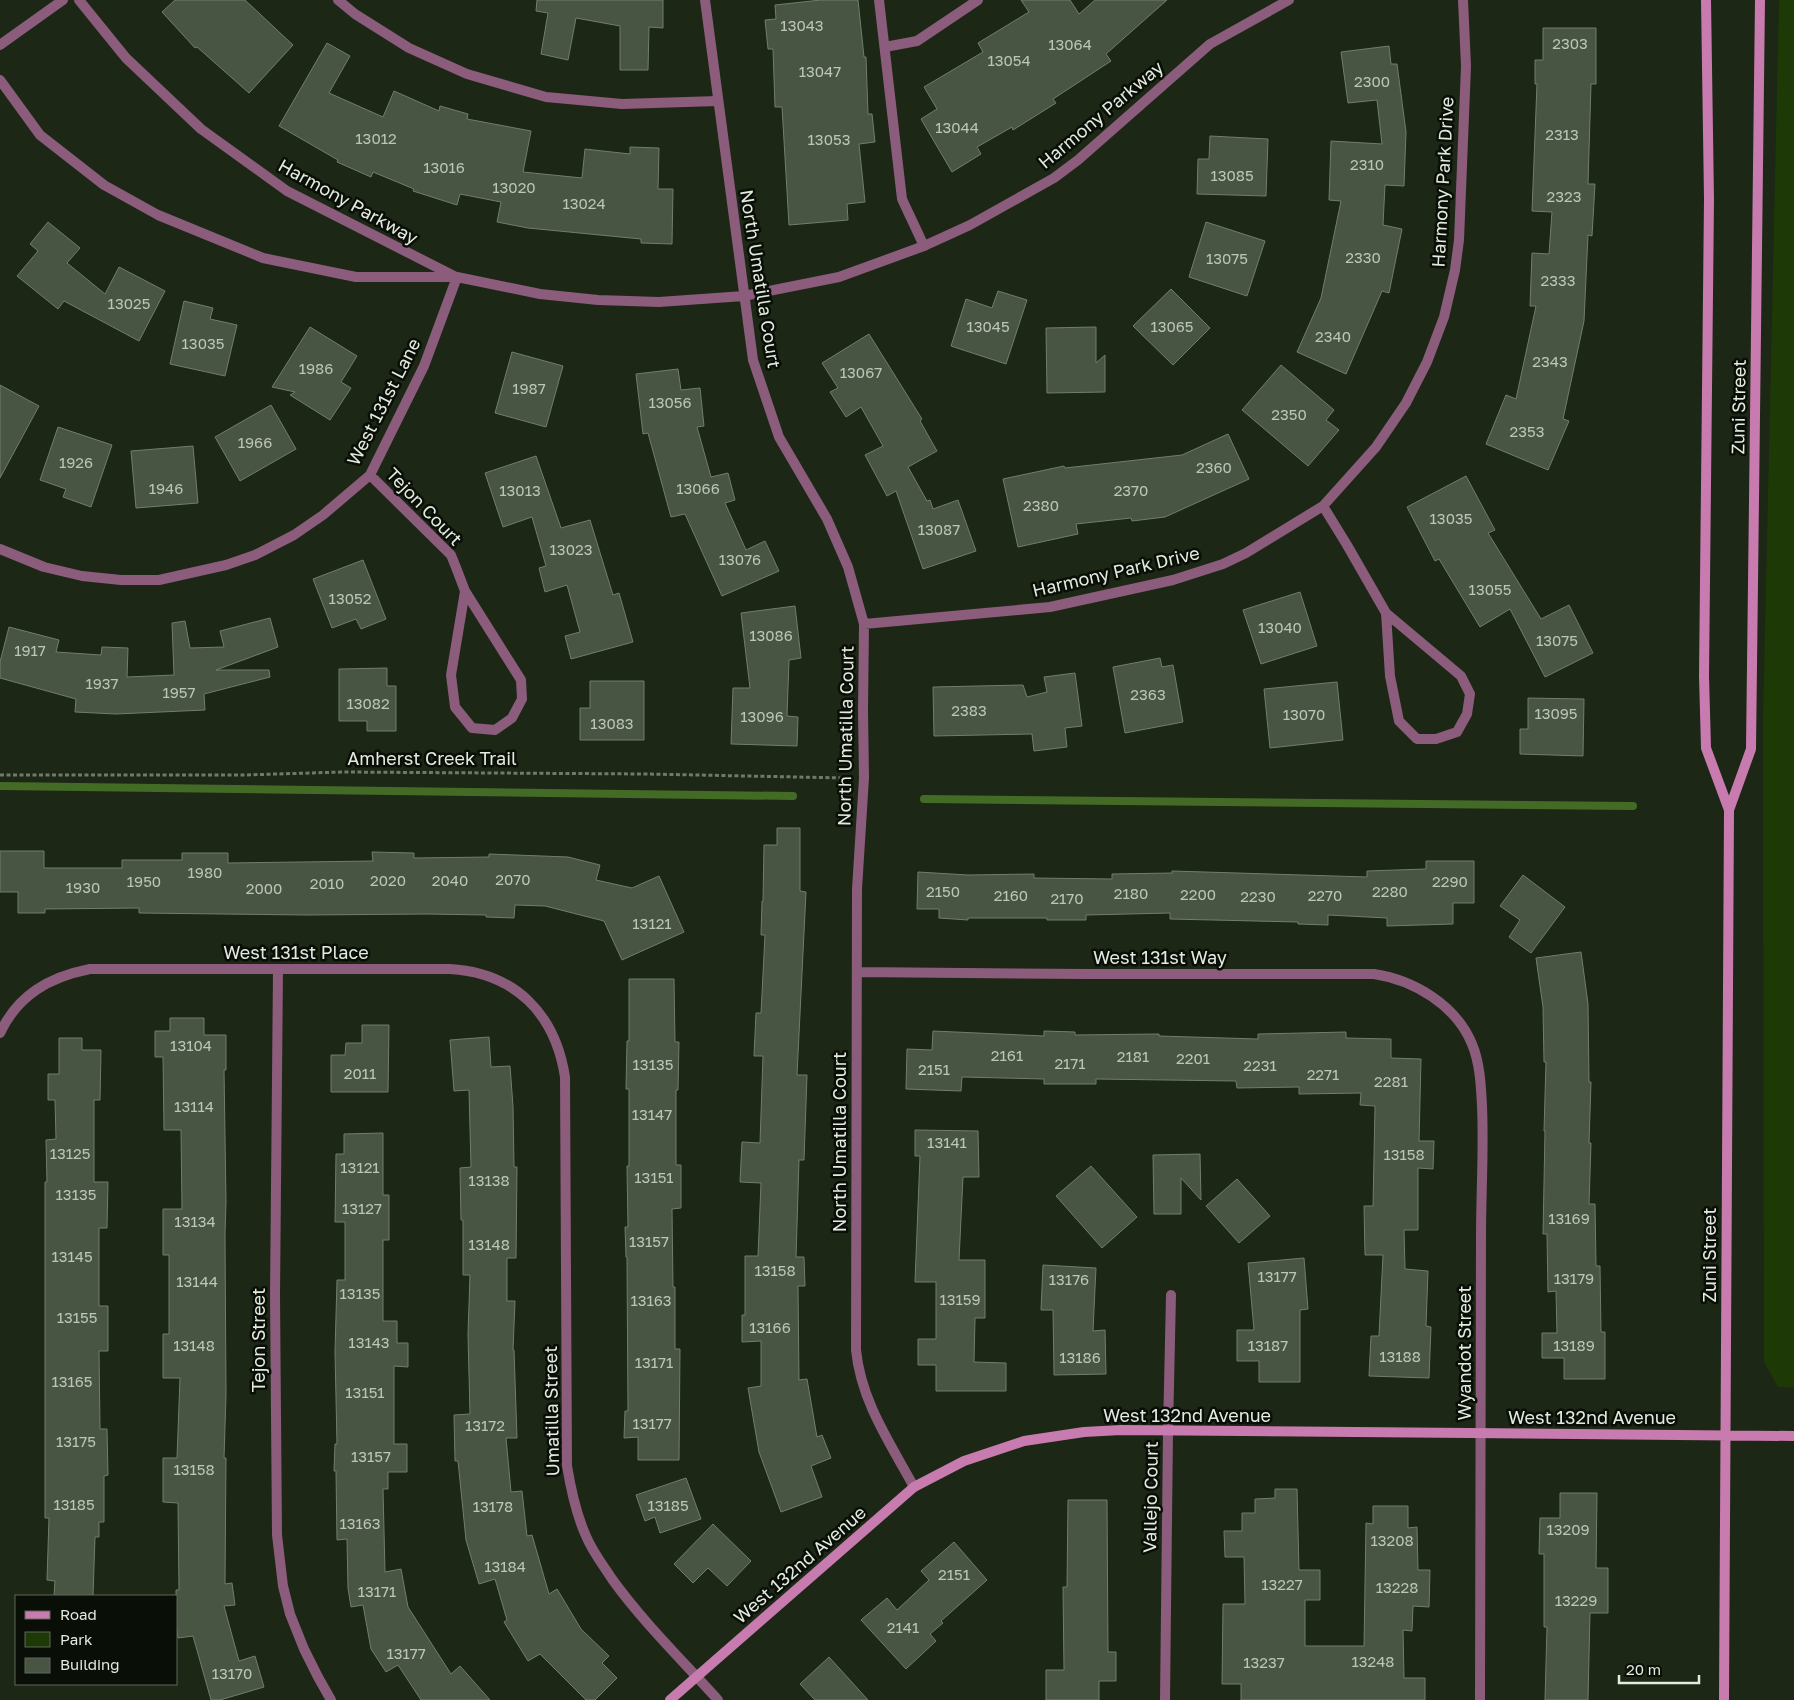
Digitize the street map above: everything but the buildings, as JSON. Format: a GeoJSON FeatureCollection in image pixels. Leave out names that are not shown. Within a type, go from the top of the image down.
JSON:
{"type":"FeatureCollection","features":[{"type":"Feature","properties":{"kind":"main road","name":"Zuni Street"},"geometry":{"type":"LineString","coordinates":[[1706,0],[1709,199],[1704,676],[1706,748],[1729,810]]}},
{"type":"Feature","properties":{"kind":"main road","name":"Zuni Street"},"geometry":{"type":"LineString","coordinates":[[1724,1700],[1729,810],[1751,749],[1760,0]]}},
{"type":"Feature","properties":{"kind":"main road","name":"West 132nd Avenue"},"geometry":{"type":"LineString","coordinates":[[670,1700],[914,1487],[964,1461],[1024,1441],[1084,1432],[1121,1430],[1794,1436]]}},
{"type":"Feature","properties":{"kind":"street"},"geometry":{"type":"LineString","coordinates":[[0,45],[63,0]]}},
{"type":"Feature","properties":{"kind":"street","name":"Harmony Parkway"},"geometry":{"type":"LineString","coordinates":[[79,0],[126,58],[201,129],[287,191],[457,277]]}},
{"type":"Feature","properties":{"kind":"street"},"geometry":{"type":"LineString","coordinates":[[338,0],[355,14],[409,48],[467,74],[546,97],[622,104],[718,101]]}},
{"type":"Feature","properties":{"kind":"street","name":"North Umatilla Court"},"geometry":{"type":"LineString","coordinates":[[705,0],[753,360],[779,437],[827,519],[848,567],[864,624],[864,778],[858,889],[857,972],[856,1350],[858,1368],[870,1405],[914,1487]]}},
{"type":"Feature","properties":{"kind":"street"},"geometry":{"type":"LineString","coordinates":[[879,0],[902,199],[924,246]]}},
{"type":"Feature","properties":{"kind":"street"},"geometry":{"type":"LineString","coordinates":[[885,47],[917,41],[978,0]]}},
{"type":"Feature","properties":{"kind":"street","name":"Harmony Parkway"},"geometry":{"type":"LineString","coordinates":[[0,80],[40,135],[104,185],[158,216],[263,258],[356,277],[457,277],[540,294],[598,300],[659,302],[744,296],[839,277],[924,246],[970,225],[1054,178],[1078,160],[1210,44],[1289,0]]}},
{"type":"Feature","properties":{"kind":"street","name":"Harmony Park Drive"},"geometry":{"type":"LineString","coordinates":[[864,624],[1050,607],[1173,580],[1223,564],[1246,553],[1323,506],[1376,448],[1406,402],[1427,362],[1444,317],[1455,270],[1459,240],[1466,66],[1463,0]]}},
{"type":"Feature","properties":{"kind":"street","name":"West 131st Lane"},"geometry":{"type":"LineString","coordinates":[[0,549],[44,567],[92,577],[121,580],[158,580],[194,573],[255,555],[294,535],[323,515],[370,474],[424,366],[457,277]]}},
{"type":"Feature","properties":{"kind":"street","name":"Tejon Court"},"geometry":{"type":"LineString","coordinates":[[370,474],[451,556],[466,591],[521,680],[522,698],[512,718],[495,730],[472,728],[455,707],[451,675],[466,591]]}},
{"type":"Feature","properties":{"kind":"street"},"geometry":{"type":"LineString","coordinates":[[1323,506],[1386,613],[1461,676],[1470,694],[1467,714],[1457,732],[1436,739],[1417,739],[1399,721],[1390,676],[1386,613]]}},
{"type":"Feature","properties":{"kind":"street","name":"West 131st Place"},"geometry":{"type":"LineString","coordinates":[[0,1033],[18,1006],[33,992],[49,981],[68,973],[90,969],[278,970],[450,968],[467,970],[498,980],[525,997],[548,1023],[561,1054],[564,1070]]}},
{"type":"Feature","properties":{"kind":"street","name":"Tejon Street"},"geometry":{"type":"LineString","coordinates":[[278,970],[275,1286],[277,1535],[283,1586],[290,1614],[307,1656],[331,1700]]}},
{"type":"Feature","properties":{"kind":"street","name":"West 131st Way"},"geometry":{"type":"LineString","coordinates":[[857,972],[1374,974],[1386,976],[1418,988],[1433,997],[1452,1014]]}},
{"type":"Feature","properties":{"kind":"street","name":"Wyandot Street"},"geometry":{"type":"LineString","coordinates":[[1452,1014],[1464,1028],[1472,1045],[1482,1089],[1484,1129],[1481,1211],[1480,1700]]}},
{"type":"Feature","properties":{"kind":"street","name":"Umatilla Street"},"geometry":{"type":"LineString","coordinates":[[564,1070],[567,1466],[571,1490],[586,1537],[624,1596],[718,1700]]}},
{"type":"Feature","properties":{"kind":"street","name":"Vallejo Court"},"geometry":{"type":"LineString","coordinates":[[1165,1700],[1171,1295]]}},
{"type":"Feature","properties":{"kind":"path","name":"Amherst Creek Trail"},"geometry":{"type":"LineString","coordinates":[[0,776],[244,775],[353,772],[864,778]]}},
{"type":"Feature","properties":{"kind":"green space"},"geometry":{"type":"Polygon","coordinates":[[[1779,0],[1794,0],[1794,1388],[1778,1387],[1764,1362],[1763,722],[1779,0]]]}},
{"type":"Feature","properties":{"kind":"waterway"},"geometry":{"type":"LineString","coordinates":[[0,786],[793,796]]}},
{"type":"Feature","properties":{"kind":"waterway"},"geometry":{"type":"LineString","coordinates":[[924,799],[1633,806]]}}]}
